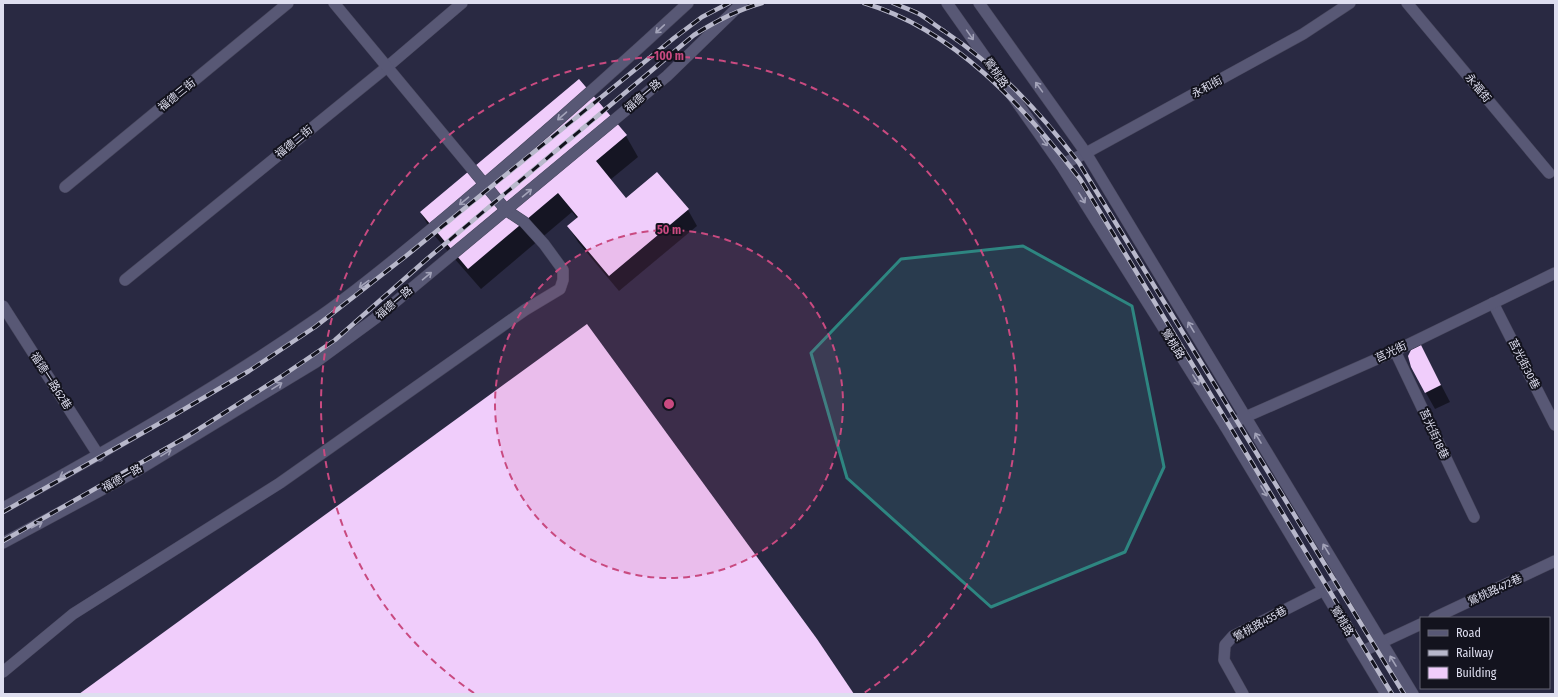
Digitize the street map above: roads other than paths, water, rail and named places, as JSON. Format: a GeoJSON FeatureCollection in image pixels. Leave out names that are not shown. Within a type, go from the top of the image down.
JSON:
{"type":"FeatureCollection","features":[{"type":"Feature","properties":{"kind":"main road","name":"福德三街"},"geometry":{"type":"LineString","coordinates":[[65,187],[288,3]]}},
{"type":"Feature","properties":{"kind":"main road"},"geometry":{"type":"LineString","coordinates":[[3,672],[73,614],[280,483],[519,314],[560,289],[563,280],[563,270],[544,244],[524,222],[506,210],[334,3]]}},
{"type":"Feature","properties":{"kind":"main road","name":"福德二街"},"geometry":{"type":"LineString","coordinates":[[125,280],[387,67],[462,3]]}},
{"type":"Feature","properties":{"kind":"main road"},"geometry":{"type":"LineString","coordinates":[[3,508],[99,456],[188,402],[323,314],[370,280],[485,184],[688,3]]}},
{"type":"Feature","properties":{"kind":"main road","name":"福德一路"},"geometry":{"type":"LineString","coordinates":[[3,543],[132,473],[316,362],[376,318],[667,76],[742,3]]}},
{"type":"Feature","properties":{"kind":"main road","name":"鶯桃路"},"geometry":{"type":"LineString","coordinates":[[947,3],[1061,165],[1225,426],[1386,694]]}},
{"type":"Feature","properties":{"kind":"main road","name":"鶯桃路"},"geometry":{"type":"LineString","coordinates":[[979,3],[1086,153],[1413,694]]}},
{"type":"Feature","properties":{"kind":"main road","name":"永和街"},"geometry":{"type":"LineString","coordinates":[[1061,165],[1086,153],[1303,34],[1350,3]]}},
{"type":"Feature","properties":{"kind":"main road","name":"永福街"},"geometry":{"type":"LineString","coordinates":[[1406,3],[1549,173]]}},
{"type":"Feature","properties":{"kind":"main road","name":"莒光街"},"geometry":{"type":"LineString","coordinates":[[1225,426],[1395,351],[1555,273]]}},
{"type":"Feature","properties":{"kind":"main road","name":"莒光街30巷"},"geometry":{"type":"LineString","coordinates":[[1493,303],[1555,425]]}},
{"type":"Feature","properties":{"kind":"main road","name":"福德一路62巷"},"geometry":{"type":"LineString","coordinates":[[3,306],[99,456]]}},
{"type":"Feature","properties":{"kind":"main road","name":"莒光街18巷"},"geometry":{"type":"LineString","coordinates":[[1395,351],[1474,517]]}},
{"type":"Feature","properties":{"kind":"main road","name":"鶯桃路472巷"},"geometry":{"type":"LineString","coordinates":[[1436,617],[1555,561]]}},
{"type":"Feature","properties":{"kind":"main road","name":"鶯桃路455巷"},"geometry":{"type":"LineString","coordinates":[[1243,694],[1224,660],[1225,645],[1233,636],[1344,580]]}},
{"type":"Feature","properties":{"kind":"main road"},"geometry":{"type":"LineString","coordinates":[[1361,652],[1420,624]]}},
{"type":"Feature","properties":{"kind":"railway"},"geometry":{"type":"LineString","coordinates":[[3,512],[249,371],[315,327],[406,256],[674,38],[702,17],[729,3]]}},
{"type":"Feature","properties":{"kind":"railway"},"geometry":{"type":"LineString","coordinates":[[3,541],[188,436],[335,340],[427,259],[694,35],[727,16],[762,3]]}},
{"type":"Feature","properties":{"kind":"railway"},"geometry":{"type":"LineString","coordinates":[[864,3],[897,15],[928,32],[957,51],[1011,98],[1035,124],[1080,179],[1392,694]]}},
{"type":"Feature","properties":{"kind":"railway"},"geometry":{"type":"LineString","coordinates":[[893,3],[921,15],[964,45],[1000,75],[1033,108],[1079,163],[1404,694]]}}]}
